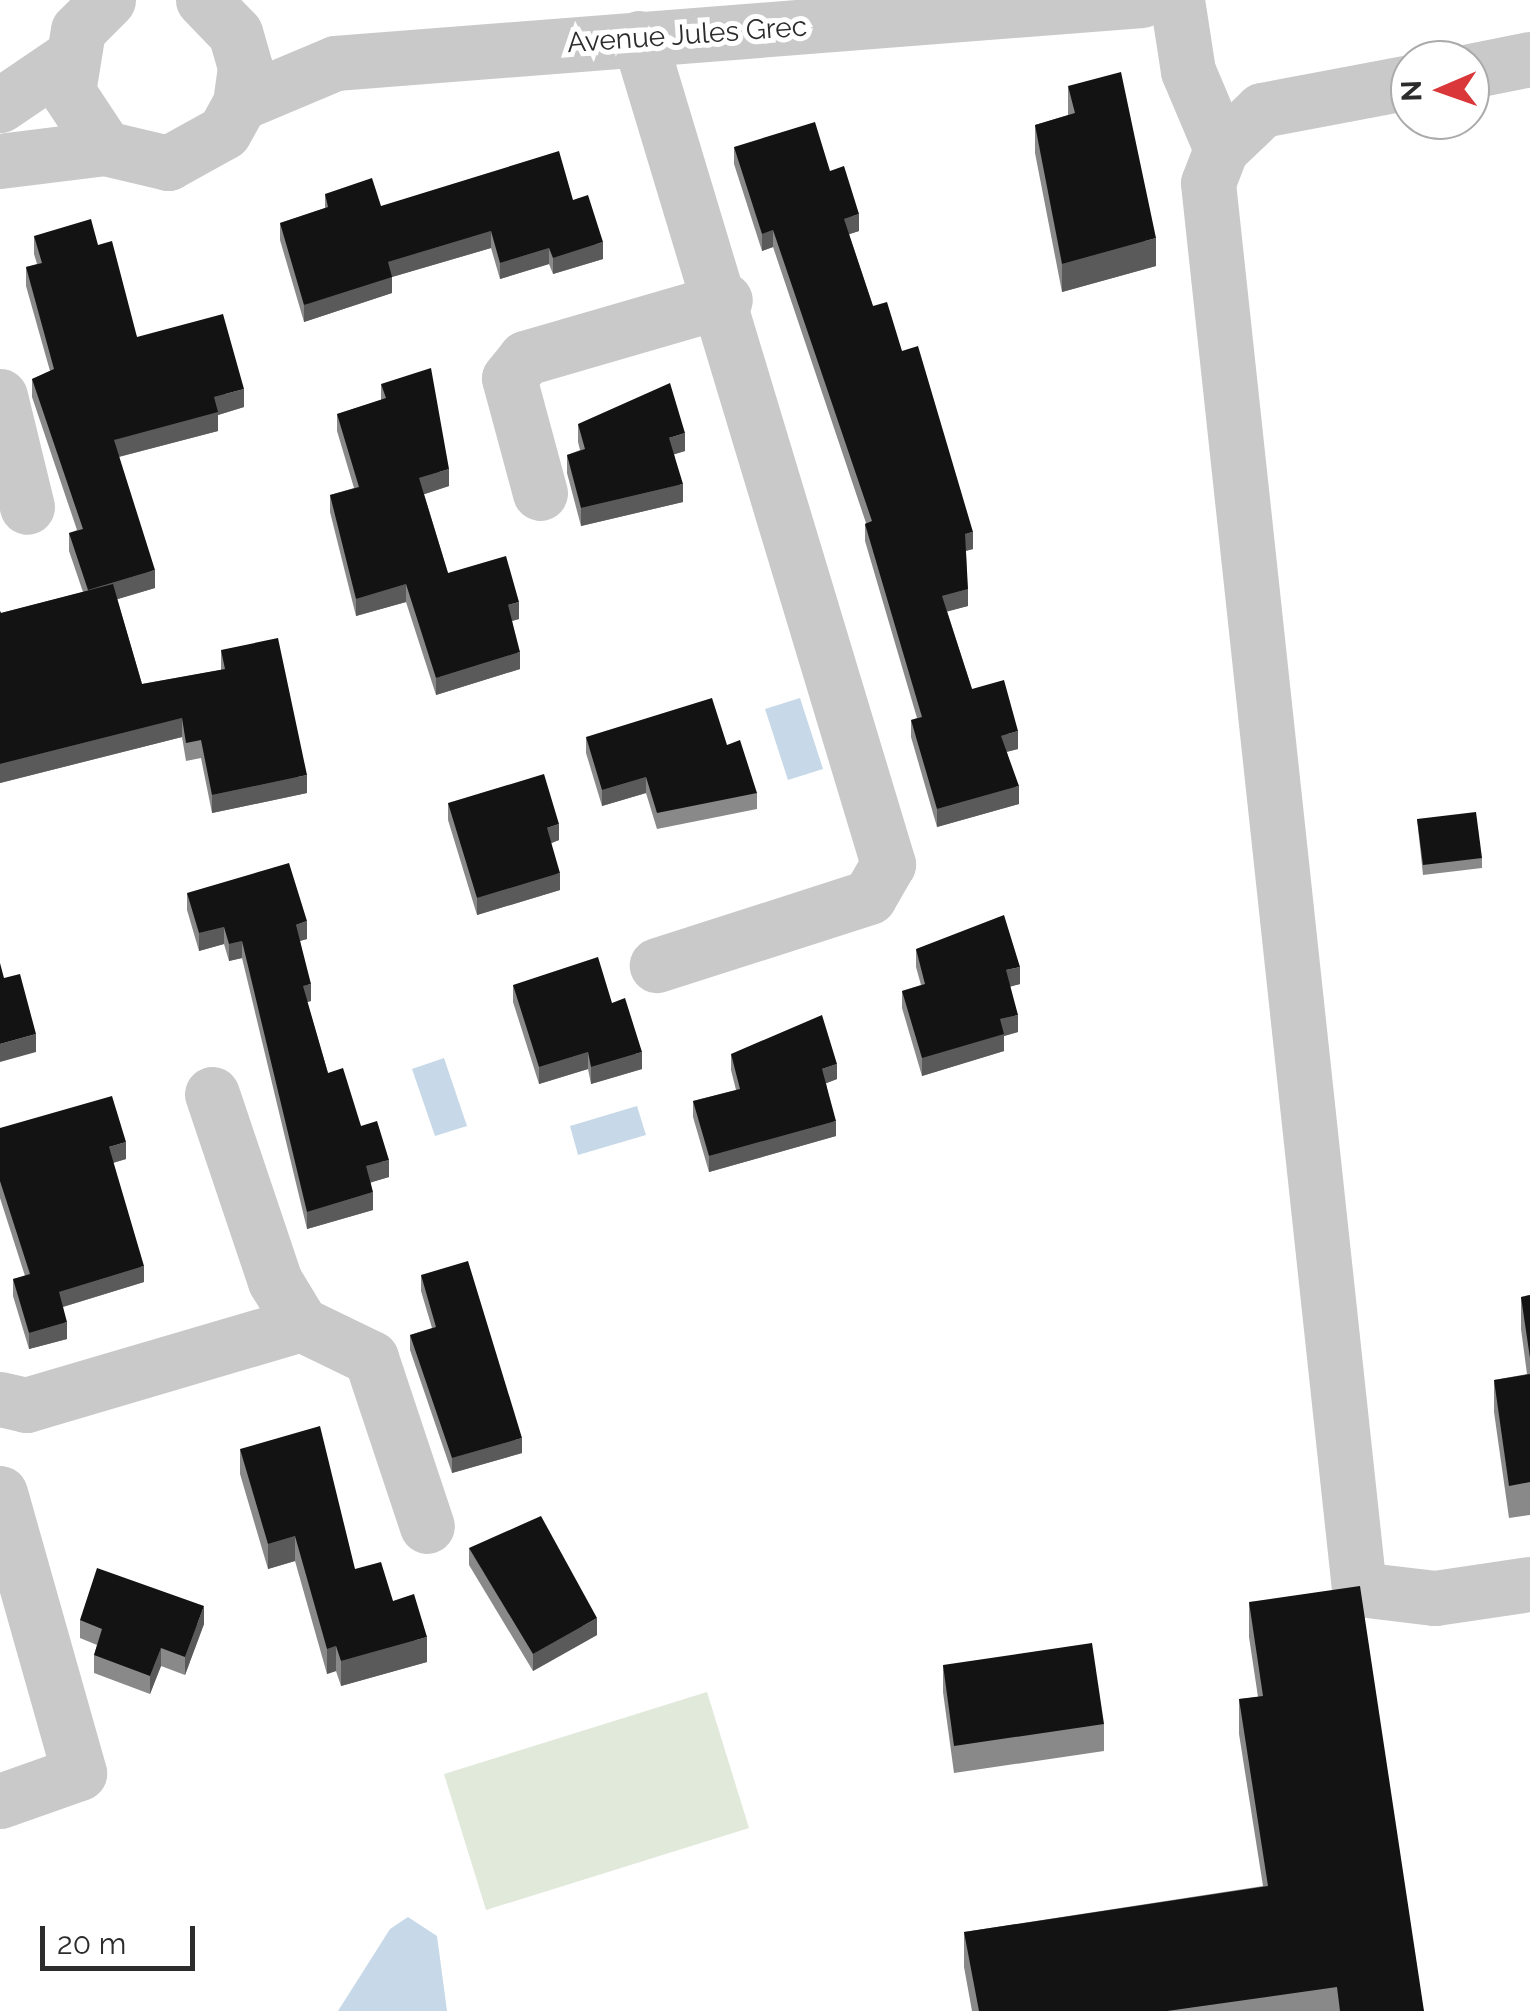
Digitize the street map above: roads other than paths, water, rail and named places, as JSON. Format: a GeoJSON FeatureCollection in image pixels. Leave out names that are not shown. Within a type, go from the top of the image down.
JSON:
{"type":"FeatureCollection","features":[{"type":"Feature","properties":{"kind":"street","name":"Avenue Jules Grec"},"geometry":{"type":"LineString","coordinates":[[240,103],[335,63],[1142,0]]}},
{"type":"Feature","properties":{"kind":"street"},"geometry":{"type":"LineString","coordinates":[[1177,0],[1188,72],[1221,148]]}},
{"type":"Feature","properties":{"kind":"street"},"geometry":{"type":"LineString","coordinates":[[0,105],[68,58],[98,2]]}},
{"type":"Feature","properties":{"kind":"street"},"geometry":{"type":"LineString","coordinates":[[0,161],[105,148],[168,164],[224,132],[240,103],[240,50],[225,2]]}},
{"type":"Feature","properties":{"kind":"street"},"geometry":{"type":"LineString","coordinates":[[639,38],[725,300],[888,864],[870,896],[657,965]]}},
{"type":"Feature","properties":{"kind":"street"},"geometry":{"type":"LineString","coordinates":[[68,58],[81,124],[105,148]]}},
{"type":"Feature","properties":{"kind":"street"},"geometry":{"type":"LineString","coordinates":[[1490,67],[1530,60]]}},
{"type":"Feature","properties":{"kind":"street"},"geometry":{"type":"LineString","coordinates":[[1390,86],[1262,110],[1221,148],[1208,183],[1359,1589],[1434,1598],[1530,1584]]}},
{"type":"Feature","properties":{"kind":"street"},"geometry":{"type":"LineString","coordinates":[[540,493],[509,378],[525,358],[725,300]]}},
{"type":"Feature","properties":{"kind":"street"},"geometry":{"type":"LineString","coordinates":[[0,396],[27,507]]}},
{"type":"Feature","properties":{"kind":"street"},"geometry":{"type":"LineString","coordinates":[[212,1094],[275,1281],[302,1324],[371,1358],[428,1526]]}},
{"type":"Feature","properties":{"kind":"street"},"geometry":{"type":"LineString","coordinates":[[0,1400],[26,1405],[302,1324]]}},
{"type":"Feature","properties":{"kind":"street"},"geometry":{"type":"LineString","coordinates":[[0,1493],[79,1773],[0,1800]]}},
{"type":"Feature","properties":{"kind":"water"},"geometry":{"type":"Polygon","coordinates":[[[800,698],[823,769],[788,780],[765,709],[800,698]]]}},
{"type":"Feature","properties":{"kind":"water"},"geometry":{"type":"Polygon","coordinates":[[[444,1058],[467,1126],[435,1136],[412,1069],[444,1058]]]}},
{"type":"Feature","properties":{"kind":"water"},"geometry":{"type":"Polygon","coordinates":[[[637,1106],[646,1135],[578,1155],[570,1126],[637,1106]]]}},
{"type":"Feature","properties":{"kind":"water"},"geometry":{"type":"Polygon","coordinates":[[[408,1917],[437,1936],[447,2011],[338,2011],[390,1929],[408,1917]]]}}]}
